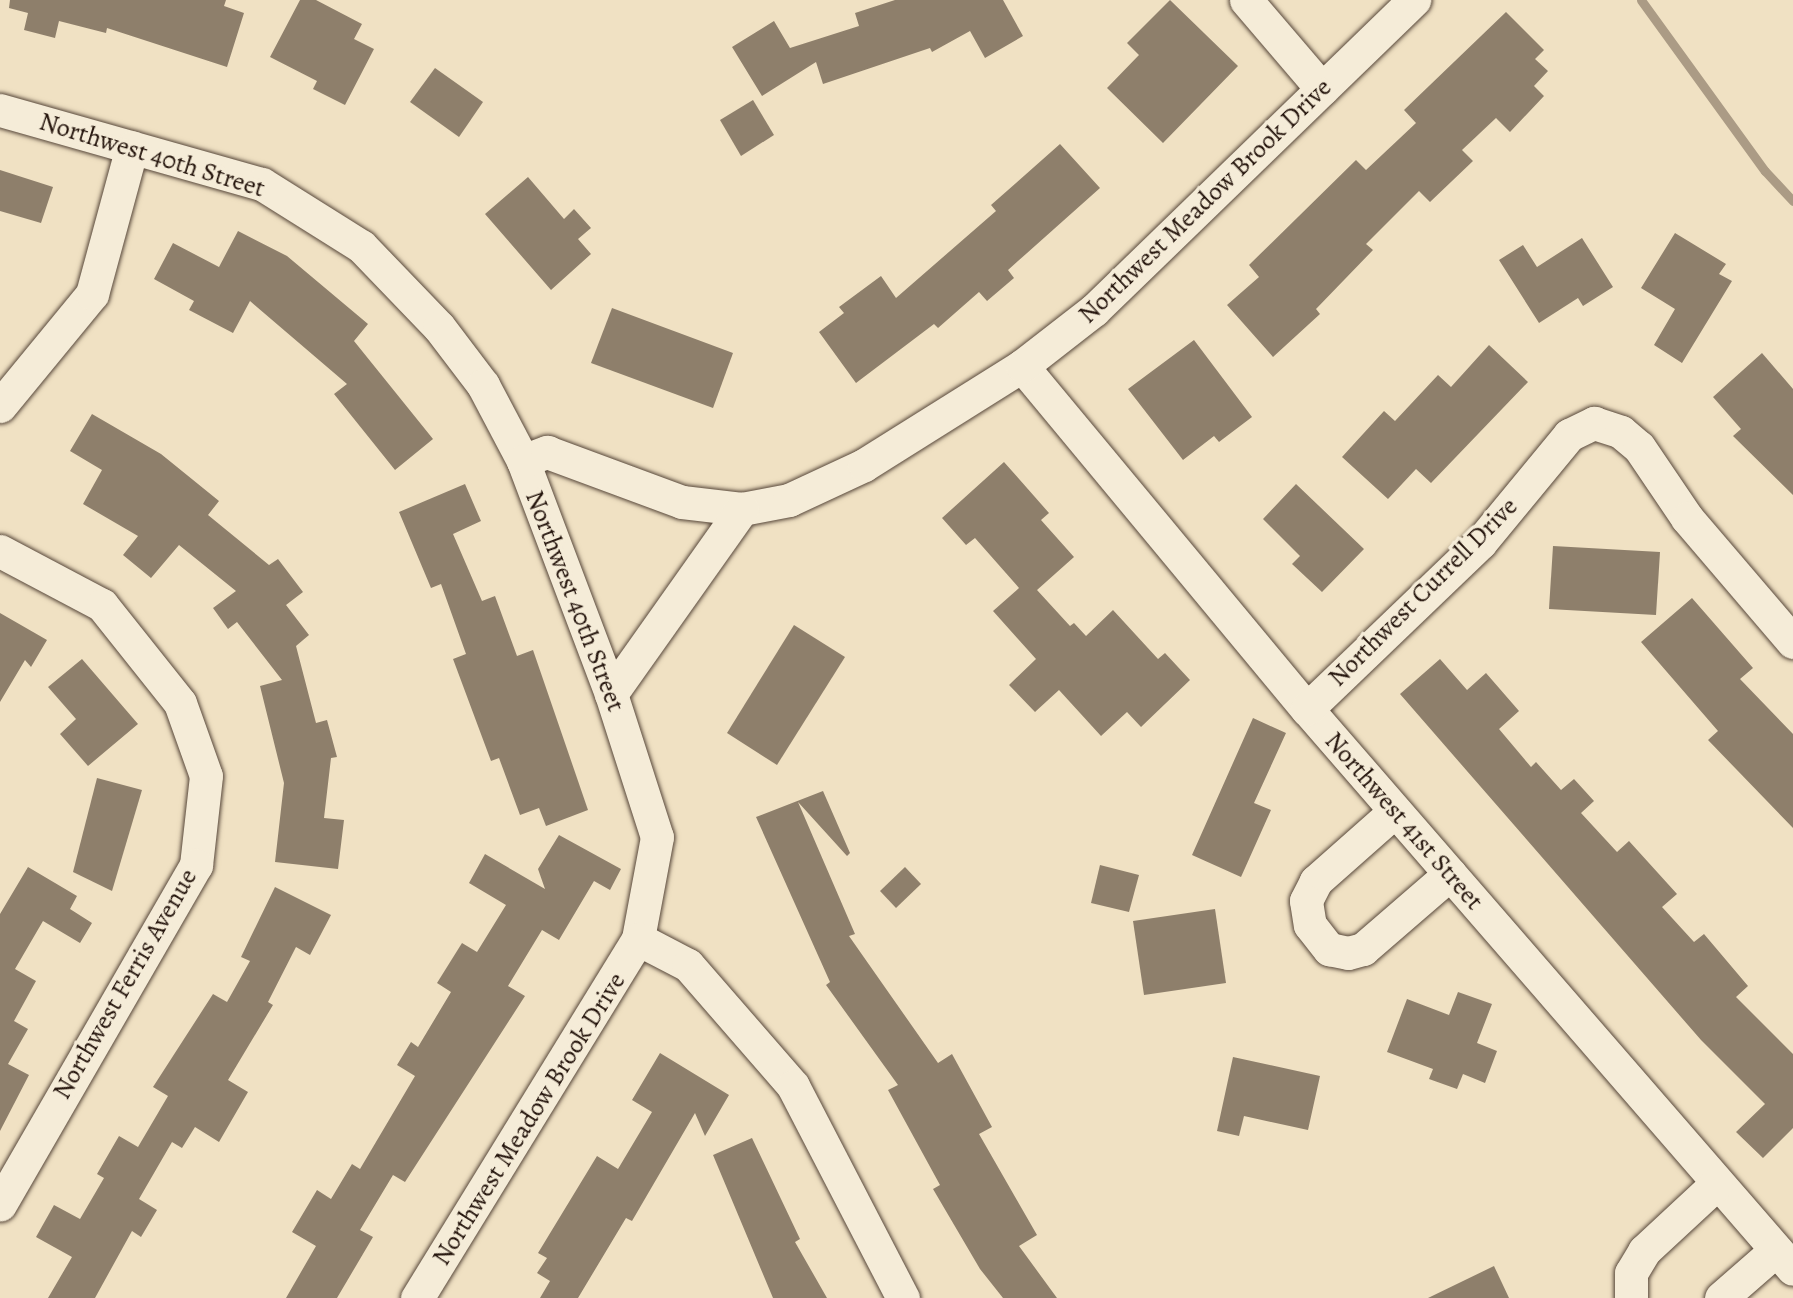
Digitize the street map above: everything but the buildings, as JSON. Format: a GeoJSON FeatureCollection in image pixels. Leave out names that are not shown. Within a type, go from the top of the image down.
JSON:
{"type":"FeatureCollection","features":[{"type":"Feature","properties":{"kind":"street"},"geometry":{"type":"LineString","coordinates":[[1246,0],[1322,89]]}},
{"type":"Feature","properties":{"kind":"street","name":"Northwest Meadow Brook Drive"},"geometry":{"type":"LineString","coordinates":[[523,461],[547,452],[682,502],[742,509],[789,500],[864,465],[1022,366],[1094,310],[1163,247],[1414,0]]}},
{"type":"Feature","properties":{"kind":"street","name":"Northwest 40th Street"},"geometry":{"type":"LineString","coordinates":[[0,110],[262,184],[362,246],[439,327],[483,385],[523,461],[611,694],[657,837],[638,939]]}},
{"type":"Feature","properties":{"kind":"street"},"geometry":{"type":"LineString","coordinates":[[0,406],[92,294],[132,147]]}},
{"type":"Feature","properties":{"kind":"street","name":"Northwest 41st Street"},"geometry":{"type":"LineString","coordinates":[[1022,366],[1307,709],[1784,1260]]}},
{"type":"Feature","properties":{"kind":"street","name":"Northwest Currell Drive"},"geometry":{"type":"LineString","coordinates":[[1307,709],[1480,543],[1569,435],[1594,423],[1621,432],[1639,447],[1688,518],[1793,642]]}},
{"type":"Feature","properties":{"kind":"street"},"geometry":{"type":"LineString","coordinates":[[611,694],[742,509]]}},
{"type":"Feature","properties":{"kind":"street","name":"Northwest Ferris Avenue"},"geometry":{"type":"LineString","coordinates":[[0,551],[102,605],[180,703],[206,776],[196,864],[0,1204]]}},
{"type":"Feature","properties":{"kind":"street"},"geometry":{"type":"LineString","coordinates":[[1395,811],[1316,881],[1306,901],[1310,925],[1329,949],[1348,953],[1363,948],[1450,874]]}},
{"type":"Feature","properties":{"kind":"street"},"geometry":{"type":"LineString","coordinates":[[638,939],[688,965],[793,1086],[903,1298]]}},
{"type":"Feature","properties":{"kind":"street","name":"Northwest Meadow Brook Drive"},"geometry":{"type":"LineString","coordinates":[[417,1298],[638,939]]}},
{"type":"Feature","properties":{"kind":"street"},"geometry":{"type":"LineString","coordinates":[[1632,1298],[1631,1273],[1643,1251],[1716,1184]]}},
{"type":"Feature","properties":{"kind":"street"},"geometry":{"type":"LineString","coordinates":[[1721,1298],[1784,1260]]}},
{"type":"Feature","properties":{"kind":"waterway"},"geometry":{"type":"LineString","coordinates":[[1641,0],[1765,171],[1793,201]]}}]}
